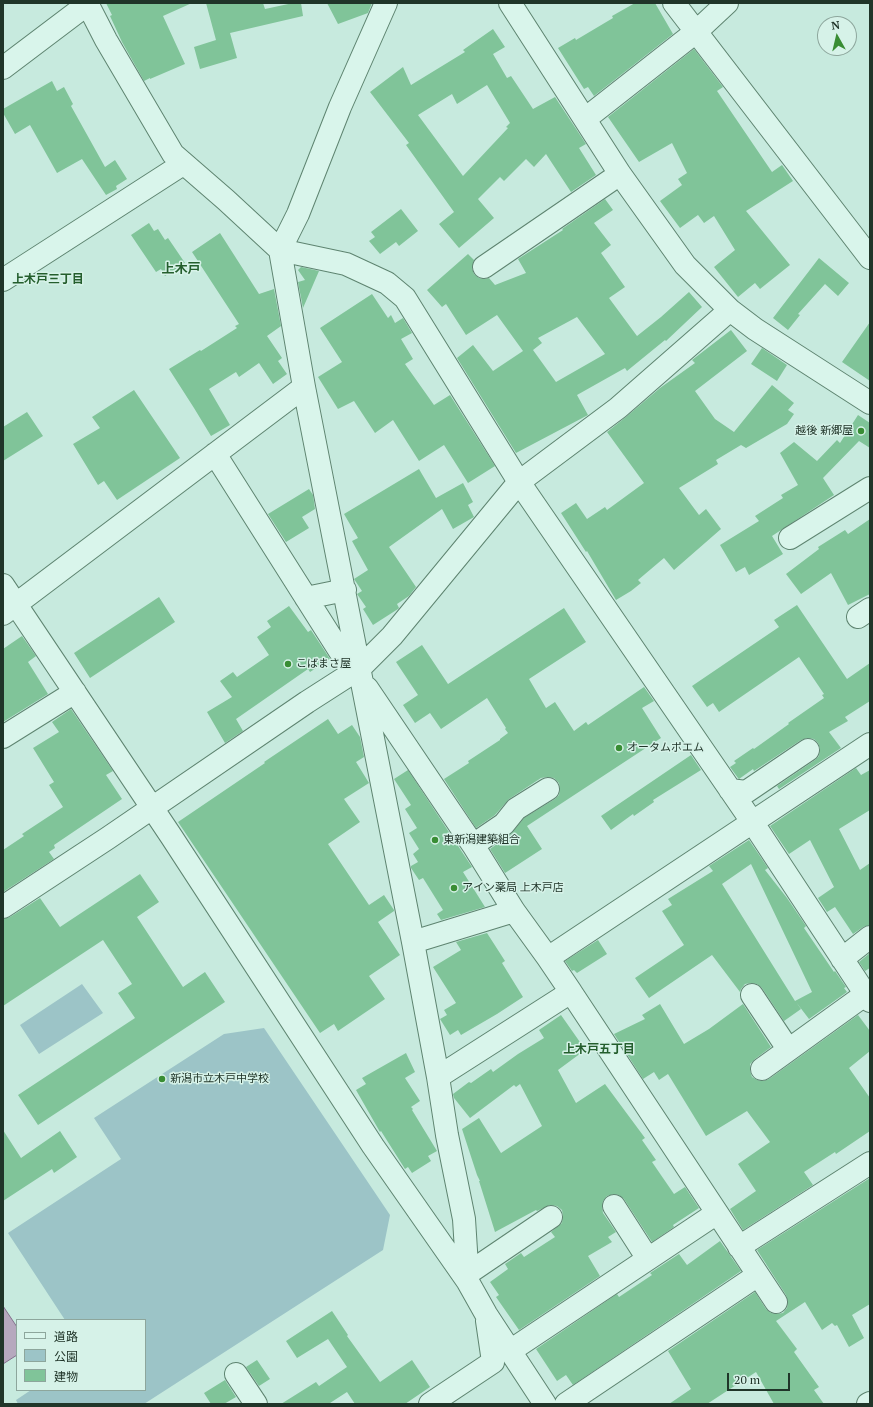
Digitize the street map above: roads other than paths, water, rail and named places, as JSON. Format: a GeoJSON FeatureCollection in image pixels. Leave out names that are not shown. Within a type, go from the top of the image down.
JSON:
{"type":"FeatureCollection","features":[{"type":"Feature","properties":{"kind":"street"},"geometry":{"type":"LineString","coordinates":[[3,68],[88,3],[106,40],[172,154],[226,200],[280,250],[346,264],[387,283],[405,298],[519,482],[730,790],[868,998],[788,1049],[762,1069]]}},
{"type":"Feature","properties":{"kind":"street"},"geometry":{"type":"LineString","coordinates":[[386,3],[340,107],[298,214],[280,250],[304,387],[345,590],[358,673],[413,942],[438,1077],[446,1135],[464,1219],[468,1278]]}},
{"type":"Feature","properties":{"kind":"street"},"geometry":{"type":"LineString","coordinates":[[510,3],[620,174],[685,265],[730,310],[754,329],[870,403]]}},
{"type":"Feature","properties":{"kind":"street"},"geometry":{"type":"LineString","coordinates":[[674,3],[870,258]]}},
{"type":"Feature","properties":{"kind":"street"},"geometry":{"type":"LineString","coordinates":[[585,119],[696,31],[727,3]]}},
{"type":"Feature","properties":{"kind":"street"},"geometry":{"type":"LineString","coordinates":[[3,280],[183,164]]}},
{"type":"Feature","properties":{"kind":"street"},"geometry":{"type":"LineString","coordinates":[[484,267],[620,174]]}},
{"type":"Feature","properties":{"kind":"street"},"geometry":{"type":"LineString","coordinates":[[3,907],[358,673],[392,636],[519,482],[618,408],[730,310]]}},
{"type":"Feature","properties":{"kind":"street"},"geometry":{"type":"LineString","coordinates":[[10,609],[304,387]]}},
{"type":"Feature","properties":{"kind":"street"},"geometry":{"type":"LineString","coordinates":[[215,454],[306,598],[358,673],[514,911],[571,992],[776,1302]]}},
{"type":"Feature","properties":{"kind":"street"},"geometry":{"type":"LineString","coordinates":[[790,538],[870,488]]}},
{"type":"Feature","properties":{"kind":"street"},"geometry":{"type":"LineString","coordinates":[[3,585],[10,609],[75,692],[373,1146],[468,1278],[486,1314],[545,1404]]}},
{"type":"Feature","properties":{"kind":"street"},"geometry":{"type":"LineString","coordinates":[[306,598],[345,590]]}},
{"type":"Feature","properties":{"kind":"street"},"geometry":{"type":"LineString","coordinates":[[3,737],[75,692]]}},
{"type":"Feature","properties":{"kind":"street"},"geometry":{"type":"LineString","coordinates":[[548,958],[870,744]]}},
{"type":"Feature","properties":{"kind":"street"},"geometry":{"type":"LineString","coordinates":[[730,790],[746,792],[808,750]]}},
{"type":"Feature","properties":{"kind":"street"},"geometry":{"type":"LineString","coordinates":[[472,845],[504,824],[516,809],[548,788]]}},
{"type":"Feature","properties":{"kind":"street"},"geometry":{"type":"LineString","coordinates":[[413,942],[514,911]]}},
{"type":"Feature","properties":{"kind":"street"},"geometry":{"type":"LineString","coordinates":[[842,959],[870,938]]}},
{"type":"Feature","properties":{"kind":"street"},"geometry":{"type":"LineString","coordinates":[[438,1077],[571,992]]}},
{"type":"Feature","properties":{"kind":"street"},"geometry":{"type":"LineString","coordinates":[[752,995],[788,1049]]}},
{"type":"Feature","properties":{"kind":"street"},"geometry":{"type":"LineString","coordinates":[[739,1247],[870,1163]]}},
{"type":"Feature","properties":{"kind":"street"},"geometry":{"type":"LineString","coordinates":[[614,1206],[648,1259]]}},
{"type":"Feature","properties":{"kind":"street"},"geometry":{"type":"LineString","coordinates":[[510,1351],[717,1213]]}},
{"type":"Feature","properties":{"kind":"street"},"geometry":{"type":"LineString","coordinates":[[468,1278],[551,1217]]}},
{"type":"Feature","properties":{"kind":"street"},"geometry":{"type":"LineString","coordinates":[[566,1404],[758,1275]]}},
{"type":"Feature","properties":{"kind":"street"},"geometry":{"type":"LineString","coordinates":[[430,1404],[493,1362],[486,1314]]}},
{"type":"Feature","properties":{"kind":"street"},"geometry":{"type":"LineString","coordinates":[[236,1374],[252,1403]]}},
{"type":"Feature","properties":{"kind":"place","name":"越後 新郷屋"},"geometry":{"type":"Point","coordinates":[861,431]}},
{"type":"Feature","properties":{"kind":"place","name":"こばまさ屋"},"geometry":{"type":"Point","coordinates":[288,664]}},
{"type":"Feature","properties":{"kind":"place","name":"オータムポエム"},"geometry":{"type":"Point","coordinates":[619,748]}},
{"type":"Feature","properties":{"kind":"place","name":"東新潟建築組合"},"geometry":{"type":"Point","coordinates":[435,840]}},
{"type":"Feature","properties":{"kind":"place","name":"アイン薬局 上木戸店"},"geometry":{"type":"Point","coordinates":[454,888]}},
{"type":"Feature","properties":{"kind":"place","name":"新潟市立木戸中学校"},"geometry":{"type":"Point","coordinates":[162,1079]}},
{"type":"Feature","properties":{"kind":"district","name":"上木戸"},"geometry":{"type":"Point","coordinates":[181,269]}},
{"type":"Feature","properties":{"kind":"district","name":"上木戸三丁目"},"geometry":{"type":"Point","coordinates":[48,280]}},
{"type":"Feature","properties":{"kind":"district","name":"上木戸五丁目"},"geometry":{"type":"Point","coordinates":[599,1050]}}]}
